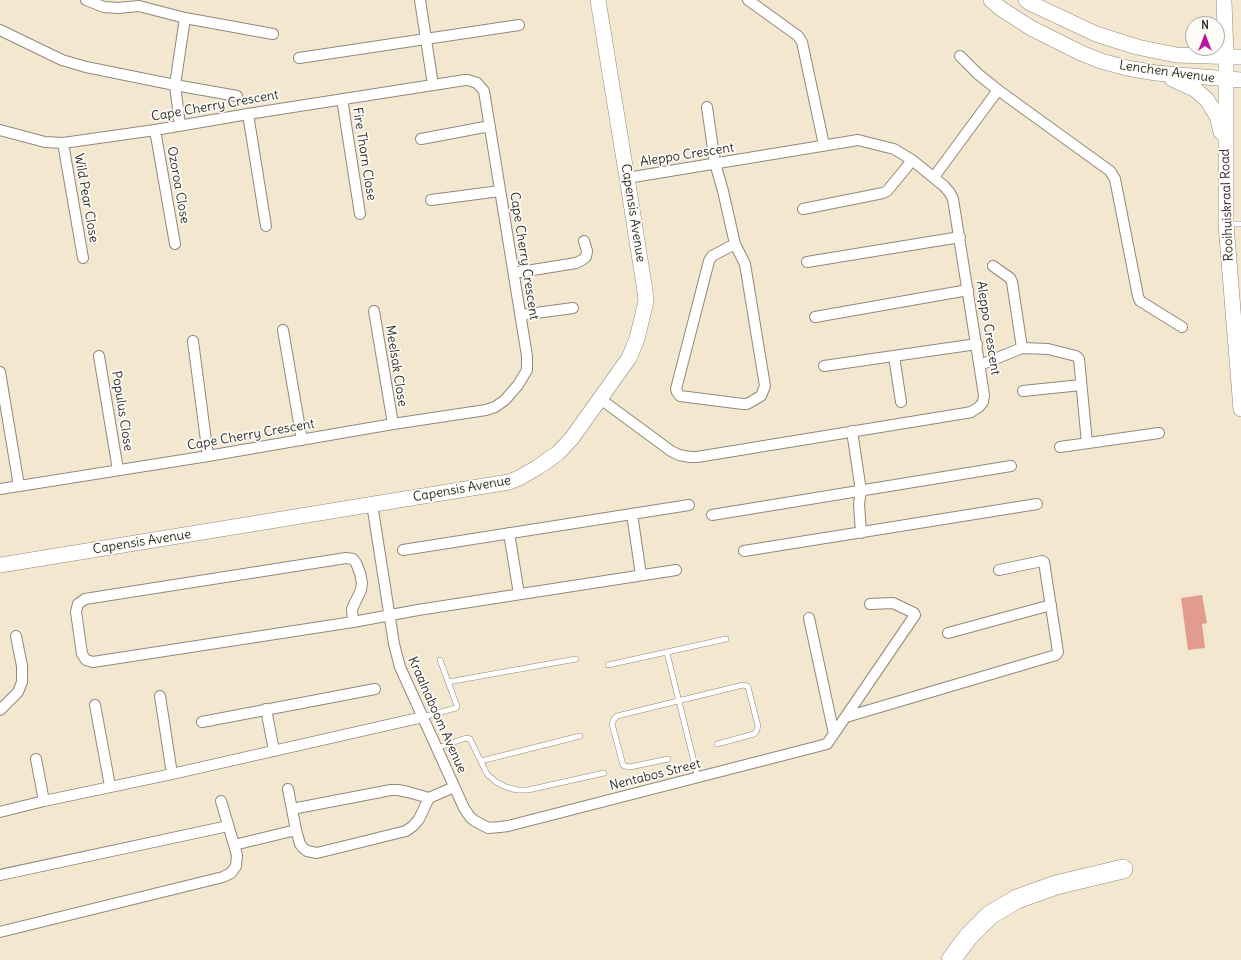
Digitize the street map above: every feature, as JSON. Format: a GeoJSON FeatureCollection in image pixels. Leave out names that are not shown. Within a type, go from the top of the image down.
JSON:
{"type":"FeatureCollection","features":[{"type":"Feature","properties":{"kind":"highway"},"geometry":{"type":"LineString","coordinates":[[951,960],[968,937],[990,916],[1017,899],[1056,884],[1123,869]]}},
{"type":"Feature","properties":{"kind":"street"},"geometry":{"type":"LineString","coordinates":[[86,0],[97,5],[110,8],[139,3],[185,18],[273,34]]}},
{"type":"Feature","properties":{"kind":"street"},"geometry":{"type":"LineString","coordinates":[[420,0],[433,85]]}},
{"type":"Feature","properties":{"kind":"street","name":"Capensis Avenue"},"geometry":{"type":"LineString","coordinates":[[0,565],[509,482],[538,467],[558,453],[572,438],[599,398],[629,358],[637,339],[646,302],[598,0]]}},
{"type":"Feature","properties":{"kind":"street"},"geometry":{"type":"LineString","coordinates":[[748,0],[798,36],[802,42],[824,145]]}},
{"type":"Feature","properties":{"kind":"street","name":"Lenchen Avenue"},"geometry":{"type":"LineString","coordinates":[[990,0],[1031,28],[1081,53],[1102,61],[1127,68],[1156,73],[1226,80],[1241,80]]}},
{"type":"Feature","properties":{"kind":"street","name":"Lenchen Avenue"},"geometry":{"type":"LineString","coordinates":[[1026,0],[1096,34],[1137,47],[1176,55],[1241,57]]}},
{"type":"Feature","properties":{"kind":"street","name":"Rooihuiskraal Road"},"geometry":{"type":"LineString","coordinates":[[1224,0],[1226,56],[1225,152],[1234,224],[1241,409]]}},
{"type":"Feature","properties":{"kind":"street"},"geometry":{"type":"LineString","coordinates":[[180,125],[175,85],[185,18]]}},
{"type":"Feature","properties":{"kind":"street"},"geometry":{"type":"LineString","coordinates":[[299,58],[519,25]]}},
{"type":"Feature","properties":{"kind":"street"},"geometry":{"type":"LineString","coordinates":[[0,30],[62,60],[92,69],[237,96]]}},
{"type":"Feature","properties":{"kind":"street"},"geometry":{"type":"LineString","coordinates":[[960,56],[978,74],[998,90],[1110,171],[1115,180],[1139,299],[1141,302],[1182,328]]}},
{"type":"Feature","properties":{"kind":"street"},"geometry":{"type":"LineString","coordinates":[[1156,73],[1196,90],[1207,100],[1218,120],[1225,152]]}},
{"type":"Feature","properties":{"kind":"street","name":"Cape Cherry Crescent"},"geometry":{"type":"LineString","coordinates":[[0,130],[45,142],[64,143],[155,130],[465,80],[477,83],[484,91],[527,356],[527,370],[518,385],[505,400],[495,407],[486,410],[0,489]]}},
{"type":"Feature","properties":{"kind":"street"},"geometry":{"type":"LineString","coordinates":[[934,178],[998,90]]}},
{"type":"Feature","properties":{"kind":"street","name":"Fire Thorn Close"},"geometry":{"type":"LineString","coordinates":[[342,99],[360,214]]}},
{"type":"Feature","properties":{"kind":"street"},"geometry":{"type":"LineString","coordinates":[[707,107],[715,162],[735,244],[745,264],[765,386],[764,392],[761,396],[747,404],[680,396],[676,389],[709,261],[712,256],[735,244]]}},
{"type":"Feature","properties":{"kind":"street"},"geometry":{"type":"LineString","coordinates":[[248,114],[266,226]]}},
{"type":"Feature","properties":{"kind":"street"},"geometry":{"type":"LineString","coordinates":[[421,139],[490,126]]}},
{"type":"Feature","properties":{"kind":"street","name":"Ozoroa Close"},"geometry":{"type":"LineString","coordinates":[[155,130],[175,244]]}},
{"type":"Feature","properties":{"kind":"street","name":"Aleppo Crescent"},"geometry":{"type":"LineString","coordinates":[[599,398],[671,452],[679,455],[697,457],[966,413],[975,410],[983,402],[984,395],[954,202],[950,193],[912,160],[890,147],[858,140],[715,162],[627,178]]}},
{"type":"Feature","properties":{"kind":"street","name":"Wild Pear Close"},"geometry":{"type":"LineString","coordinates":[[64,143],[83,258]]}},
{"type":"Feature","properties":{"kind":"street"},"geometry":{"type":"LineString","coordinates":[[803,209],[883,194],[912,160]]}},
{"type":"Feature","properties":{"kind":"street"},"geometry":{"type":"LineString","coordinates":[[431,200],[501,194]]}},
{"type":"Feature","properties":{"kind":"street"},"geometry":{"type":"LineString","coordinates":[[451,205],[501,194]]}},
{"type":"Feature","properties":{"kind":"street"},"geometry":{"type":"LineString","coordinates":[[807,262],[960,237]]}},
{"type":"Feature","properties":{"kind":"street"},"geometry":{"type":"LineString","coordinates":[[514,273],[576,263],[586,257],[587,251],[584,241]]}},
{"type":"Feature","properties":{"kind":"street"},"geometry":{"type":"LineString","coordinates":[[993,266],[1010,278],[1012,282],[1022,348]]}},
{"type":"Feature","properties":{"kind":"street"},"geometry":{"type":"LineString","coordinates":[[815,317],[968,290]]}},
{"type":"Feature","properties":{"kind":"street"},"geometry":{"type":"LineString","coordinates":[[521,315],[573,308]]}},
{"type":"Feature","properties":{"kind":"street","name":"Meelsak Close"},"geometry":{"type":"LineString","coordinates":[[374,311],[393,424]]}},
{"type":"Feature","properties":{"kind":"street"},"geometry":{"type":"LineString","coordinates":[[283,330],[302,440]]}},
{"type":"Feature","properties":{"kind":"street"},"geometry":{"type":"LineString","coordinates":[[193,341],[208,456]]}},
{"type":"Feature","properties":{"kind":"street"},"geometry":{"type":"LineString","coordinates":[[824,366],[977,344]]}},
{"type":"Feature","properties":{"kind":"street"},"geometry":{"type":"LineString","coordinates":[[980,365],[1022,348],[1048,349],[1076,356],[1079,359],[1087,443]]}},
{"type":"Feature","properties":{"kind":"street","name":"Populus Close"},"geometry":{"type":"LineString","coordinates":[[100,356],[118,470]]}},
{"type":"Feature","properties":{"kind":"street"},"geometry":{"type":"LineString","coordinates":[[894,356],[902,402]]}},
{"type":"Feature","properties":{"kind":"street"},"geometry":{"type":"LineString","coordinates":[[0,372],[19,486]]}},
{"type":"Feature","properties":{"kind":"street"},"geometry":{"type":"LineString","coordinates":[[1024,391],[1082,385]]}},
{"type":"Feature","properties":{"kind":"street"},"geometry":{"type":"LineString","coordinates":[[852,431],[862,491],[859,504],[861,533]]}},
{"type":"Feature","properties":{"kind":"street"},"geometry":{"type":"LineString","coordinates":[[1060,447],[1159,433]]}},
{"type":"Feature","properties":{"kind":"street"},"geometry":{"type":"LineString","coordinates":[[712,515],[1011,466]]}},
{"type":"Feature","properties":{"kind":"street","name":"Kraalnaboom Avenue"},"geometry":{"type":"LineString","coordinates":[[372,504],[394,644],[400,666],[464,808],[470,817],[488,828]]}},
{"type":"Feature","properties":{"kind":"street"},"geometry":{"type":"LineString","coordinates":[[744,551],[1037,504]]}},
{"type":"Feature","properties":{"kind":"street"},"geometry":{"type":"LineString","coordinates":[[402,550],[689,505]]}},
{"type":"Feature","properties":{"kind":"street"},"geometry":{"type":"LineString","coordinates":[[632,514],[641,575]]}},
{"type":"Feature","properties":{"kind":"street"},"geometry":{"type":"LineString","coordinates":[[509,533],[519,594]]}},
{"type":"Feature","properties":{"kind":"street"},"geometry":{"type":"LineString","coordinates":[[353,622],[352,609],[361,590],[362,582],[356,563],[346,558],[85,599],[78,604],[76,612],[82,654],[86,660],[93,662],[353,622],[519,594],[676,570]]}},
{"type":"Feature","properties":{"kind":"street"},"geometry":{"type":"LineString","coordinates":[[846,717],[1056,655],[1058,652],[1044,562],[1042,561],[999,570]]}},
{"type":"Feature","properties":{"kind":"street"},"geometry":{"type":"LineString","coordinates":[[834,734],[915,616],[914,613],[893,603],[870,604]]}},
{"type":"Feature","properties":{"kind":"street"},"geometry":{"type":"LineString","coordinates":[[948,633],[1051,605]]}},
{"type":"Feature","properties":{"kind":"street"},"geometry":{"type":"LineString","coordinates":[[809,618],[834,734]]}},
{"type":"Feature","properties":{"kind":"street"},"geometry":{"type":"LineString","coordinates":[[0,710],[18,692],[22,682],[22,666],[16,636]]}},
{"type":"Feature","properties":{"kind":"street"},"geometry":{"type":"LineString","coordinates":[[202,722],[375,689]]}},
{"type":"Feature","properties":{"kind":"street"},"geometry":{"type":"LineString","coordinates":[[160,696],[172,774]]}},
{"type":"Feature","properties":{"kind":"street"},"geometry":{"type":"LineString","coordinates":[[96,705],[110,786]]}},
{"type":"Feature","properties":{"kind":"street"},"geometry":{"type":"LineString","coordinates":[[266,710],[274,751]]}},
{"type":"Feature","properties":{"kind":"street"},"geometry":{"type":"LineString","coordinates":[[0,812],[110,786],[172,774],[423,717]]}},
{"type":"Feature","properties":{"kind":"street","name":"Nentabos Street"},"geometry":{"type":"LineString","coordinates":[[488,828],[508,826],[827,744],[834,734]]}},
{"type":"Feature","properties":{"kind":"street"},"geometry":{"type":"LineString","coordinates":[[36,759],[44,801]]}},
{"type":"Feature","properties":{"kind":"street"},"geometry":{"type":"LineString","coordinates":[[292,809],[391,790],[398,790],[429,798],[454,787]]}},
{"type":"Feature","properties":{"kind":"street"},"geometry":{"type":"LineString","coordinates":[[288,789],[296,830],[303,848],[312,852],[324,852],[406,831],[419,819],[429,798]]}},
{"type":"Feature","properties":{"kind":"street"},"geometry":{"type":"LineString","coordinates":[[0,932],[222,877],[231,873],[236,866],[237,855],[221,801]]}},
{"type":"Feature","properties":{"kind":"street"},"geometry":{"type":"LineString","coordinates":[[0,875],[228,826]]}},
{"type":"Feature","properties":{"kind":"street"},"geometry":{"type":"LineString","coordinates":[[234,845],[296,830]]}},
{"type":"Feature","properties":{"kind":"lane"},"geometry":{"type":"LineString","coordinates":[[608,665],[726,639]]}},
{"type":"Feature","properties":{"kind":"lane"},"geometry":{"type":"LineString","coordinates":[[667,653],[698,778]]}},
{"type":"Feature","properties":{"kind":"lane"},"geometry":{"type":"LineString","coordinates":[[448,682],[576,659]]}},
{"type":"Feature","properties":{"kind":"lane"},"geometry":{"type":"LineString","coordinates":[[423,717],[457,707],[440,660]]}},
{"type":"Feature","properties":{"kind":"lane"},"geometry":{"type":"LineString","coordinates":[[668,759],[630,767],[623,765],[612,724],[614,719],[617,716],[743,685],[747,686],[758,726],[756,732],[754,734],[717,744]]}},
{"type":"Feature","properties":{"kind":"lane"},"geometry":{"type":"LineString","coordinates":[[481,761],[580,736]]}},
{"type":"Feature","properties":{"kind":"lane"},"geometry":{"type":"LineString","coordinates":[[437,748],[468,738],[472,740],[487,774],[496,782],[517,790],[528,790],[604,773]]}},
{"type":"Feature","properties":{"kind":"building"},"geometry":{"type":"Polygon","coordinates":[[[1202,595],[1207,623],[1202,624],[1205,648],[1188,650],[1181,598],[1202,595]]]}}]}
